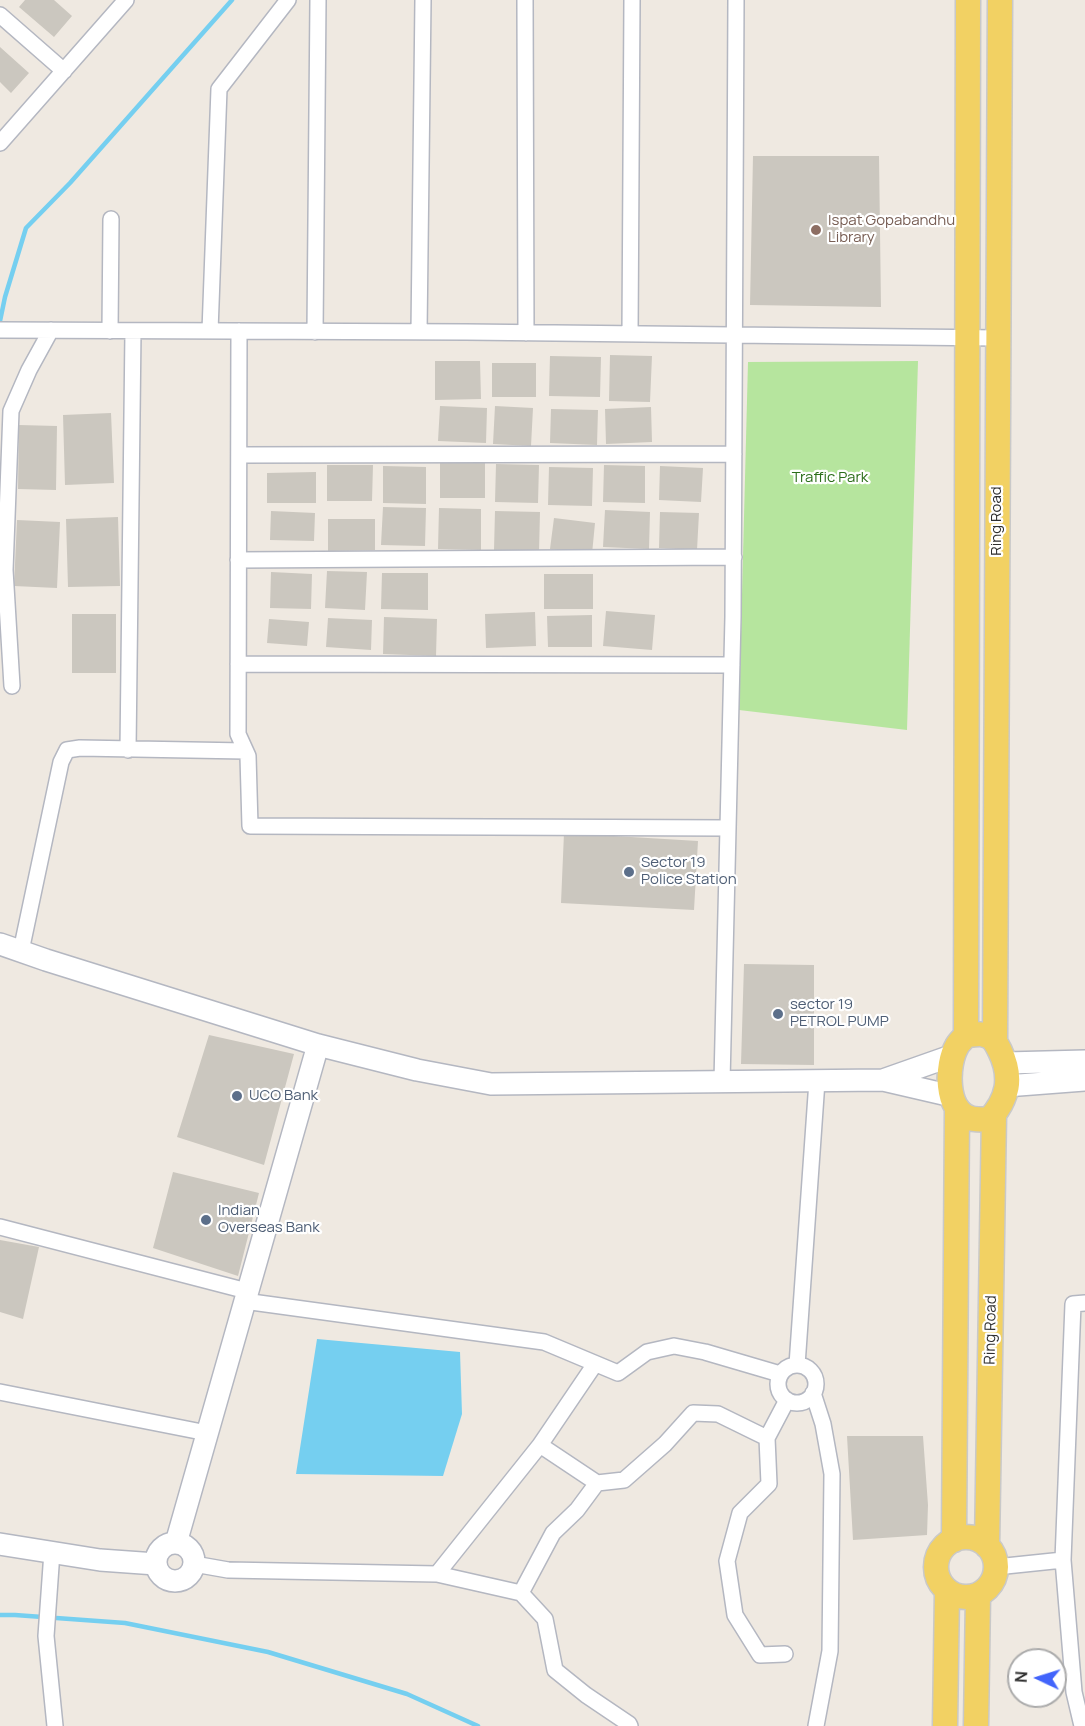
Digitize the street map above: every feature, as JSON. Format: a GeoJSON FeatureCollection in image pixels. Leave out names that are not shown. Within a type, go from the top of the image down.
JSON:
{"type":"FeatureCollection","features":[{"type":"Feature","properties":{"kind":"main road","name":"Ring Road"},"geometry":{"type":"LineString","coordinates":[[960,1045],[968,0]]}},
{"type":"Feature","properties":{"kind":"main road","name":"Ring Road"},"geometry":{"type":"LineString","coordinates":[[995,1041],[1000,0]]}},
{"type":"Feature","properties":{"kind":"main road"},"geometry":{"type":"LineString","coordinates":[[954,1540],[955,1102],[949,1078],[960,1045],[986,1035],[995,1041],[1006,1075],[999,1108],[989,1120],[968,1118],[955,1102]]}},
{"type":"Feature","properties":{"kind":"main road","name":"Ring Road"},"geometry":{"type":"LineString","coordinates":[[991,1557],[994,1114]]}},
{"type":"Feature","properties":{"kind":"main road"},"geometry":{"type":"LineString","coordinates":[[977,1539],[991,1557],[994,1578],[978,1595],[968,1597],[955,1595],[947,1591],[938,1579],[936,1570],[938,1557],[943,1548],[954,1540],[977,1539]]}},
{"type":"Feature","properties":{"kind":"main road"},"geometry":{"type":"LineString","coordinates":[[945,1726],[947,1591]]}},
{"type":"Feature","properties":{"kind":"main road"},"geometry":{"type":"LineString","coordinates":[[976,1726],[978,1595]]}},
{"type":"Feature","properties":{"kind":"street"},"geometry":{"type":"LineString","coordinates":[[0,143],[126,0]]}},
{"type":"Feature","properties":{"kind":"street"},"geometry":{"type":"LineString","coordinates":[[210,331],[219,89],[288,0]]}},
{"type":"Feature","properties":{"kind":"street"},"geometry":{"type":"LineString","coordinates":[[315,332],[318,0]]}},
{"type":"Feature","properties":{"kind":"street"},"geometry":{"type":"LineString","coordinates":[[419,332],[423,0]]}},
{"type":"Feature","properties":{"kind":"street"},"geometry":{"type":"LineString","coordinates":[[525,0],[526,333]]}},
{"type":"Feature","properties":{"kind":"street"},"geometry":{"type":"LineString","coordinates":[[630,334],[632,0]]}},
{"type":"Feature","properties":{"kind":"street"},"geometry":{"type":"LineString","coordinates":[[723,1082],[734,557],[736,0]]}},
{"type":"Feature","properties":{"kind":"street"},"geometry":{"type":"LineString","coordinates":[[0,15],[64,71]]}},
{"type":"Feature","properties":{"kind":"street"},"geometry":{"type":"LineString","coordinates":[[110,331],[111,219]]}},
{"type":"Feature","properties":{"kind":"street"},"geometry":{"type":"LineString","coordinates":[[0,330],[998,338]]}},
{"type":"Feature","properties":{"kind":"street"},"geometry":{"type":"LineString","coordinates":[[12,686],[4,570],[11,411],[29,370],[51,330]]}},
{"type":"Feature","properties":{"kind":"street"},"geometry":{"type":"LineString","coordinates":[[128,750],[133,331]]}},
{"type":"Feature","properties":{"kind":"street"},"geometry":{"type":"LineString","coordinates":[[239,331],[238,734],[248,756],[250,826],[728,828]]}},
{"type":"Feature","properties":{"kind":"street"},"geometry":{"type":"LineString","coordinates":[[239,454],[734,454]]}},
{"type":"Feature","properties":{"kind":"street"},"geometry":{"type":"LineString","coordinates":[[238,560],[734,557]]}},
{"type":"Feature","properties":{"kind":"street"},"geometry":{"type":"LineString","coordinates":[[238,664],[732,664]]}},
{"type":"Feature","properties":{"kind":"street"},"geometry":{"type":"LineString","coordinates":[[21,951],[61,762],[67,750],[80,748],[245,751]]}},
{"type":"Feature","properties":{"kind":"street"},"geometry":{"type":"LineString","coordinates":[[0,944],[318,1045],[417,1070],[491,1084],[883,1080],[955,1102]]}},
{"type":"Feature","properties":{"kind":"street"},"geometry":{"type":"LineString","coordinates":[[176,1543],[318,1045]]}},
{"type":"Feature","properties":{"kind":"street"},"geometry":{"type":"LineString","coordinates":[[883,1080],[960,1045]]}},
{"type":"Feature","properties":{"kind":"street"},"geometry":{"type":"LineString","coordinates":[[1006,1075],[1085,1061]]}},
{"type":"Feature","properties":{"kind":"street"},"geometry":{"type":"LineString","coordinates":[[1006,1075],[1085,1080]]}},
{"type":"Feature","properties":{"kind":"street"},"geometry":{"type":"LineString","coordinates":[[798,1365],[817,1081]]}},
{"type":"Feature","properties":{"kind":"street"},"geometry":{"type":"LineString","coordinates":[[0,1227],[245,1296],[544,1342],[618,1373],[647,1352],[674,1346],[705,1352],[780,1374]]}},
{"type":"Feature","properties":{"kind":"street"},"geometry":{"type":"LineString","coordinates":[[1082,1726],[1074,1692],[1063,1560],[1073,1304],[1085,1304]]}},
{"type":"Feature","properties":{"kind":"street"},"geometry":{"type":"LineString","coordinates":[[437,1574],[540,1445],[595,1364]]}},
{"type":"Feature","properties":{"kind":"street"},"geometry":{"type":"LineString","coordinates":[[798,1365],[806,1367],[813,1373],[816,1385],[813,1393],[801,1402],[787,1400],[778,1388],[780,1374],[786,1368],[798,1365]]}},
{"type":"Feature","properties":{"kind":"street"},"geometry":{"type":"LineString","coordinates":[[0,1392],[207,1433]]}},
{"type":"Feature","properties":{"kind":"street"},"geometry":{"type":"LineString","coordinates":[[813,1393],[823,1424],[832,1474],[830,1651],[816,1726]]}},
{"type":"Feature","properties":{"kind":"street"},"geometry":{"type":"LineString","coordinates":[[785,1654],[760,1655],[735,1615],[727,1561],[740,1513],[769,1484],[767,1438],[787,1400]]}},
{"type":"Feature","properties":{"kind":"street"},"geometry":{"type":"LineString","coordinates":[[540,1445],[597,1483],[624,1480],[665,1444],[693,1413],[718,1414],[767,1438]]}},
{"type":"Feature","properties":{"kind":"street"},"geometry":{"type":"LineString","coordinates":[[521,1593],[553,1533],[577,1510],[597,1483]]}},
{"type":"Feature","properties":{"kind":"street"},"geometry":{"type":"LineString","coordinates":[[176,1543],[191,1552],[194,1564],[191,1572],[180,1581],[165,1579],[156,1564],[159,1553],[164,1547],[176,1543]]}},
{"type":"Feature","properties":{"kind":"street"},"geometry":{"type":"LineString","coordinates":[[0,1544],[100,1560],[156,1564]]}},
{"type":"Feature","properties":{"kind":"street"},"geometry":{"type":"LineString","coordinates":[[52,1552],[46,1636],[55,1726]]}},
{"type":"Feature","properties":{"kind":"street"},"geometry":{"type":"LineString","coordinates":[[991,1557],[1063,1560]]}},
{"type":"Feature","properties":{"kind":"street"},"geometry":{"type":"LineString","coordinates":[[194,1564],[228,1570],[437,1574],[521,1593],[545,1619],[555,1670],[630,1726]]}},
{"type":"Feature","properties":{"kind":"green space","name":"Traffic Park"},"geometry":{"type":"Polygon","coordinates":[[[918,361],[907,730],[739,710],[748,362],[918,361]]]}},
{"type":"Feature","properties":{"kind":"water"},"geometry":{"type":"Polygon","coordinates":[[[317,1339],[460,1352],[462,1414],[443,1476],[296,1474],[317,1339]]]}},
{"type":"Feature","properties":{"kind":"building"},"geometry":{"type":"Polygon","coordinates":[[[25,0],[54,0],[72,16],[54,37],[19,7],[25,0]]]}},
{"type":"Feature","properties":{"kind":"building"},"geometry":{"type":"Polygon","coordinates":[[[0,47],[29,73],[11,93],[0,82],[0,47]]]}},
{"type":"Feature","properties":{"kind":"building","name":"Ispat Gopabandhu Library"},"geometry":{"type":"Polygon","coordinates":[[[753,156],[879,156],[881,307],[750,305],[753,156]]]}},
{"type":"Feature","properties":{"kind":"building"},"geometry":{"type":"Polygon","coordinates":[[[610,355],[652,356],[650,402],[609,401],[610,355]]]}},
{"type":"Feature","properties":{"kind":"building"},"geometry":{"type":"Polygon","coordinates":[[[550,356],[601,357],[600,397],[549,396],[550,356]]]}},
{"type":"Feature","properties":{"kind":"building"},"geometry":{"type":"Polygon","coordinates":[[[435,361],[480,361],[481,399],[435,400],[435,361]]]}},
{"type":"Feature","properties":{"kind":"building"},"geometry":{"type":"Polygon","coordinates":[[[492,363],[536,363],[536,397],[492,397],[492,363]]]}},
{"type":"Feature","properties":{"kind":"building"},"geometry":{"type":"Polygon","coordinates":[[[440,406],[487,408],[486,443],[438,441],[440,406]]]}},
{"type":"Feature","properties":{"kind":"building"},"geometry":{"type":"Polygon","coordinates":[[[495,406],[533,408],[531,446],[493,444],[495,406]]]}},
{"type":"Feature","properties":{"kind":"building"},"geometry":{"type":"Polygon","coordinates":[[[651,407],[652,442],[606,444],[605,409],[651,407]]]}},
{"type":"Feature","properties":{"kind":"building"},"geometry":{"type":"Polygon","coordinates":[[[551,409],[598,410],[597,445],[550,443],[551,409]]]}},
{"type":"Feature","properties":{"kind":"building"},"geometry":{"type":"Polygon","coordinates":[[[111,413],[114,483],[65,485],[63,415],[111,413]]]}},
{"type":"Feature","properties":{"kind":"building"},"geometry":{"type":"Polygon","coordinates":[[[19,425],[57,426],[56,490],[18,489],[19,425]]]}},
{"type":"Feature","properties":{"kind":"building"},"geometry":{"type":"Polygon","coordinates":[[[440,463],[485,463],[485,498],[440,498],[440,463]]]}},
{"type":"Feature","properties":{"kind":"building"},"geometry":{"type":"Polygon","coordinates":[[[496,464],[539,465],[538,503],[495,502],[496,464]]]}},
{"type":"Feature","properties":{"kind":"building"},"geometry":{"type":"Polygon","coordinates":[[[327,465],[373,465],[372,501],[327,501],[327,465]]]}},
{"type":"Feature","properties":{"kind":"building"},"geometry":{"type":"Polygon","coordinates":[[[604,465],[645,466],[645,503],[603,502],[604,465]]]}},
{"type":"Feature","properties":{"kind":"building"},"geometry":{"type":"Polygon","coordinates":[[[383,466],[426,467],[426,504],[383,503],[383,466]]]}},
{"type":"Feature","properties":{"kind":"building"},"geometry":{"type":"Polygon","coordinates":[[[660,466],[703,468],[701,502],[659,500],[660,466]]]}},
{"type":"Feature","properties":{"kind":"building"},"geometry":{"type":"Polygon","coordinates":[[[549,467],[593,468],[592,506],[548,505],[549,467]]]}},
{"type":"Feature","properties":{"kind":"building"},"geometry":{"type":"Polygon","coordinates":[[[316,472],[316,503],[267,503],[267,473],[316,472]]]}},
{"type":"Feature","properties":{"kind":"building"},"geometry":{"type":"Polygon","coordinates":[[[383,507],[426,508],[425,546],[381,545],[383,507]]]}},
{"type":"Feature","properties":{"kind":"building"},"geometry":{"type":"Polygon","coordinates":[[[439,508],[481,509],[481,550],[438,549],[439,508]]]}},
{"type":"Feature","properties":{"kind":"building"},"geometry":{"type":"Polygon","coordinates":[[[605,510],[650,512],[649,549],[603,547],[605,510]]]}},
{"type":"Feature","properties":{"kind":"building"},"geometry":{"type":"Polygon","coordinates":[[[271,511],[315,513],[314,541],[270,540],[271,511]]]}},
{"type":"Feature","properties":{"kind":"building"},"geometry":{"type":"Polygon","coordinates":[[[495,511],[540,512],[539,552],[494,550],[495,511]]]}},
{"type":"Feature","properties":{"kind":"building"},"geometry":{"type":"Polygon","coordinates":[[[660,512],[699,513],[697,550],[659,548],[660,512]]]}},
{"type":"Feature","properties":{"kind":"building"},"geometry":{"type":"Polygon","coordinates":[[[118,517],[120,586],[68,587],[66,519],[118,517]]]}},
{"type":"Feature","properties":{"kind":"building"},"geometry":{"type":"Polygon","coordinates":[[[554,518],[595,523],[592,554],[550,549],[554,518]]]}},
{"type":"Feature","properties":{"kind":"building"},"geometry":{"type":"Polygon","coordinates":[[[328,519],[375,519],[375,550],[328,551],[328,519]]]}},
{"type":"Feature","properties":{"kind":"building"},"geometry":{"type":"Polygon","coordinates":[[[17,520],[60,522],[57,588],[14,586],[17,520]]]}},
{"type":"Feature","properties":{"kind":"building"},"geometry":{"type":"Polygon","coordinates":[[[327,571],[367,572],[365,610],[325,608],[327,571]]]}},
{"type":"Feature","properties":{"kind":"building"},"geometry":{"type":"Polygon","coordinates":[[[271,572],[312,574],[311,609],[270,608],[271,572]]]}},
{"type":"Feature","properties":{"kind":"building"},"geometry":{"type":"Polygon","coordinates":[[[382,573],[428,573],[428,610],[381,609],[382,573]]]}},
{"type":"Feature","properties":{"kind":"building"},"geometry":{"type":"Polygon","coordinates":[[[544,574],[593,574],[593,609],[544,609],[544,574]]]}},
{"type":"Feature","properties":{"kind":"building"},"geometry":{"type":"Polygon","coordinates":[[[606,611],[655,615],[652,650],[603,646],[606,611]]]}},
{"type":"Feature","properties":{"kind":"building"},"geometry":{"type":"Polygon","coordinates":[[[535,612],[536,646],[486,648],[485,614],[535,612]]]}},
{"type":"Feature","properties":{"kind":"building"},"geometry":{"type":"Polygon","coordinates":[[[72,614],[116,614],[116,673],[72,673],[72,614]]]}},
{"type":"Feature","properties":{"kind":"building"},"geometry":{"type":"Polygon","coordinates":[[[592,615],[592,647],[548,647],[547,616],[592,615]]]}},
{"type":"Feature","properties":{"kind":"building"},"geometry":{"type":"Polygon","coordinates":[[[384,617],[437,619],[436,656],[383,654],[384,617]]]}},
{"type":"Feature","properties":{"kind":"building"},"geometry":{"type":"Polygon","coordinates":[[[328,618],[372,620],[371,650],[326,647],[328,618]]]}},
{"type":"Feature","properties":{"kind":"building"},"geometry":{"type":"Polygon","coordinates":[[[269,619],[309,622],[307,646],[267,643],[269,619]]]}},
{"type":"Feature","properties":{"kind":"building","name":"Sector 19 Police Station"},"geometry":{"type":"Polygon","coordinates":[[[564,833],[698,841],[694,910],[561,903],[564,833]]]}},
{"type":"Feature","properties":{"kind":"building","name":"sector 19 PETROL PUMP"},"geometry":{"type":"Polygon","coordinates":[[[744,964],[814,965],[814,1065],[741,1064],[744,964]]]}},
{"type":"Feature","properties":{"kind":"building","name":"UCO Bank"},"geometry":{"type":"Polygon","coordinates":[[[209,1035],[294,1054],[264,1165],[177,1137],[209,1035]]]}},
{"type":"Feature","properties":{"kind":"building","name":"Indian Overseas Bank"},"geometry":{"type":"Polygon","coordinates":[[[173,1172],[259,1193],[238,1276],[153,1248],[173,1172]]]}},
{"type":"Feature","properties":{"kind":"building"},"geometry":{"type":"Polygon","coordinates":[[[0,1240],[39,1247],[23,1319],[0,1312],[0,1240]]]}},
{"type":"Feature","properties":{"kind":"building"},"geometry":{"type":"Polygon","coordinates":[[[847,1436],[923,1436],[928,1505],[927,1535],[853,1540],[847,1436]]]}},
{"type":"Feature","properties":{"kind":"waterway"},"geometry":{"type":"LineString","coordinates":[[0,321],[26,228],[70,183],[232,0]]}},
{"type":"Feature","properties":{"kind":"waterway"},"geometry":{"type":"LineString","coordinates":[[0,1615],[125,1623],[268,1652],[407,1694],[478,1726]]}},
{"type":"Feature","properties":{"kind":"place","name":"Ispat Gopabandhu Library"},"geometry":{"type":"Point","coordinates":[816,230]}},
{"type":"Feature","properties":{"kind":"place","name":"Sector 19 Police Station"},"geometry":{"type":"Point","coordinates":[629,872]}},
{"type":"Feature","properties":{"kind":"place","name":"sector 19 PETROL PUMP"},"geometry":{"type":"Point","coordinates":[778,1014]}},
{"type":"Feature","properties":{"kind":"place","name":"UCO Bank"},"geometry":{"type":"Point","coordinates":[237,1096]}},
{"type":"Feature","properties":{"kind":"place","name":"Indian Overseas Bank"},"geometry":{"type":"Point","coordinates":[206,1220]}}]}
